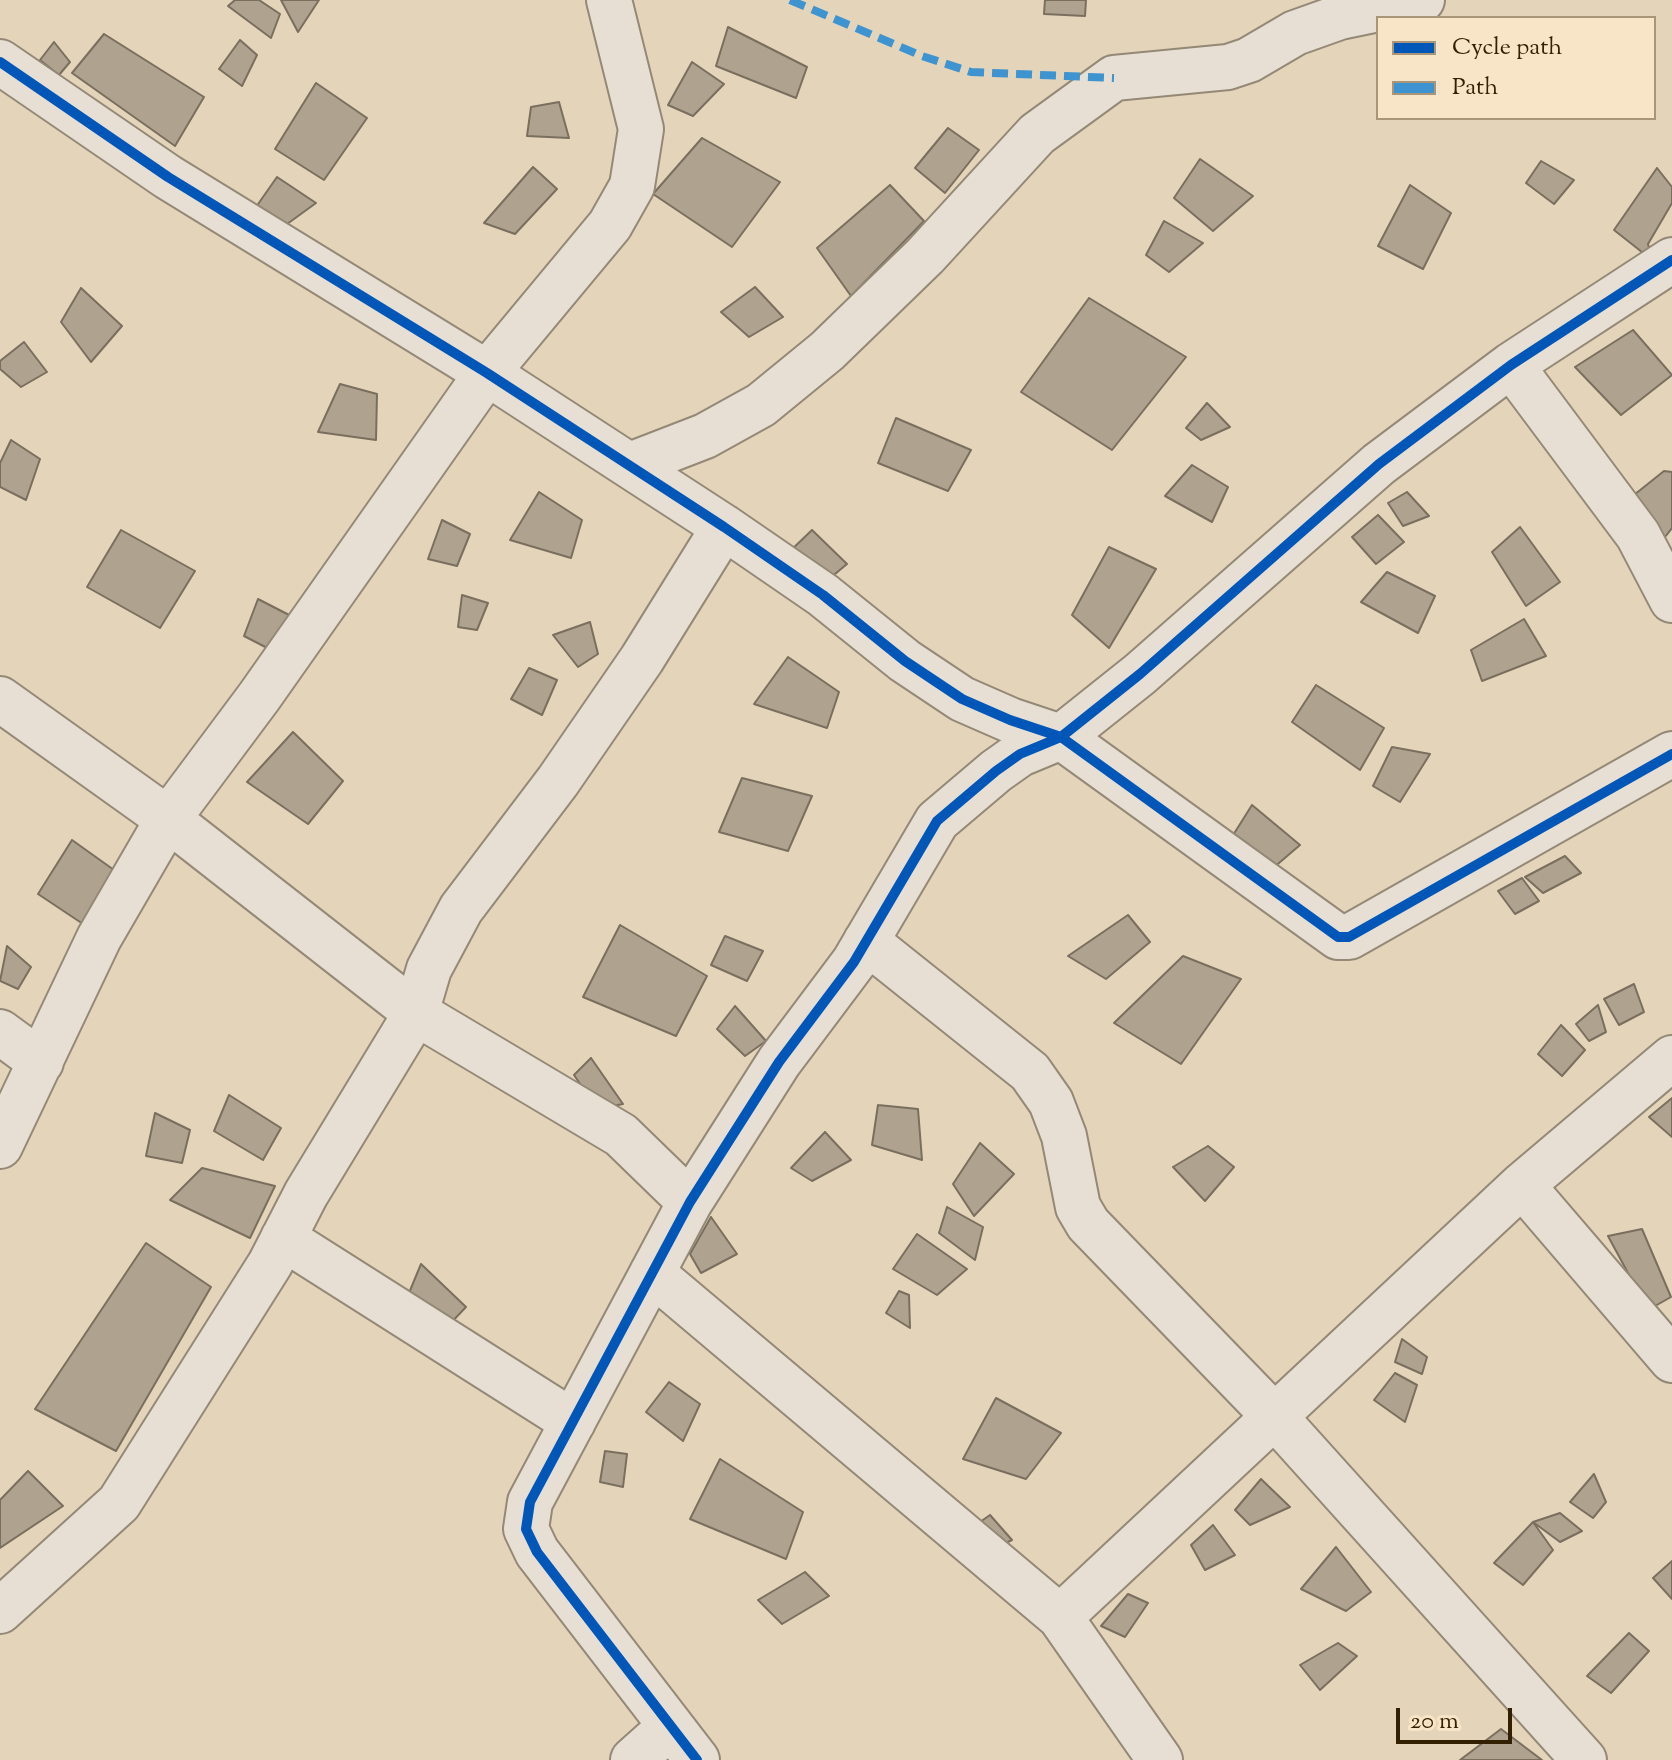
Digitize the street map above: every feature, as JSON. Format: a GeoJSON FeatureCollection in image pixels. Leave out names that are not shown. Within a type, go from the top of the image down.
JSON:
{"type":"FeatureCollection","features":[{"type":"Feature","properties":{"kind":"street"},"geometry":{"type":"LineString","coordinates":[[0,1146],[99,938],[168,819],[259,697],[487,373],[610,225],[632,186],[641,129],[609,0]]}},
{"type":"Feature","properties":{"kind":"street"},"geometry":{"type":"LineString","coordinates":[[630,465],[705,436],[761,405],[827,351],[925,256],[1037,134],[1114,78],[1228,67],[1249,60],[1292,17],[1340,17],[1422,0]]}},
{"type":"Feature","properties":{"kind":"street"},"geometry":{"type":"LineString","coordinates":[[0,62],[168,177],[487,373],[724,527],[823,595],[905,661],[962,699],[1010,720],[1061,737],[1338,937],[1349,937],[1672,754]]}},
{"type":"Feature","properties":{"kind":"street"},"geometry":{"type":"LineString","coordinates":[[633,1760],[684,1743],[537,1552],[526,1529],[530,1502],[690,1202],[779,1062],[866,941],[937,821],[1020,754],[1061,737],[1175,645],[1379,464],[1511,365],[1672,260]]}},
{"type":"Feature","properties":{"kind":"street"},"geometry":{"type":"LineString","coordinates":[[1511,365],[1638,535],[1672,600]]}},
{"type":"Feature","properties":{"kind":"street"},"geometry":{"type":"LineString","coordinates":[[0,1611],[119,1503],[283,1238],[416,1013],[429,969],[461,909],[558,781],[642,659],[724,527]]}},
{"type":"Feature","properties":{"kind":"street"},"geometry":{"type":"LineString","coordinates":[[0,699],[168,819],[416,1013],[621,1135],[690,1202]]}},
{"type":"Feature","properties":{"kind":"street"},"geometry":{"type":"LineString","coordinates":[[866,941],[1030,1072],[1051,1102],[1064,1136],[1078,1207],[1088,1224],[1275,1417],[1584,1760]]}},
{"type":"Feature","properties":{"kind":"street"},"geometry":{"type":"LineString","coordinates":[[0,1032],[41,1062]]}},
{"type":"Feature","properties":{"kind":"street"},"geometry":{"type":"LineString","coordinates":[[1060,1617],[1522,1185],[1672,1058]]}},
{"type":"Feature","properties":{"kind":"street"},"geometry":{"type":"LineString","coordinates":[[1522,1185],[1672,1360]]}},
{"type":"Feature","properties":{"kind":"street"},"geometry":{"type":"LineString","coordinates":[[283,1238],[573,1422]]}},
{"type":"Feature","properties":{"kind":"street"},"geometry":{"type":"LineString","coordinates":[[652,1273],[1060,1617],[1160,1760]]}},
{"type":"Feature","properties":{"kind":"building"},"geometry":{"type":"Polygon","coordinates":[[[235,0],[259,0],[280,14],[271,38],[228,6],[235,0]]]}},
{"type":"Feature","properties":{"kind":"building"},"geometry":{"type":"Polygon","coordinates":[[[281,0],[319,0],[298,32],[281,0]]]}},
{"type":"Feature","properties":{"kind":"building"},"geometry":{"type":"Polygon","coordinates":[[[1045,0],[1086,0],[1085,16],[1044,14],[1045,0]]]}},
{"type":"Feature","properties":{"kind":"building"},"geometry":{"type":"Polygon","coordinates":[[[728,27],[807,67],[796,98],[716,66],[728,27]]]}},
{"type":"Feature","properties":{"kind":"building"},"geometry":{"type":"Polygon","coordinates":[[[104,34],[204,97],[175,146],[72,73],[104,34]]]}},
{"type":"Feature","properties":{"kind":"building"},"geometry":{"type":"Polygon","coordinates":[[[240,40],[257,55],[242,86],[219,69],[240,40]]]}},
{"type":"Feature","properties":{"kind":"building"},"geometry":{"type":"Polygon","coordinates":[[[54,42],[70,62],[59,75],[40,60],[54,42]]]}},
{"type":"Feature","properties":{"kind":"building"},"geometry":{"type":"Polygon","coordinates":[[[692,62],[724,84],[693,116],[668,105],[692,62]]]}},
{"type":"Feature","properties":{"kind":"building"},"geometry":{"type":"Polygon","coordinates":[[[316,83],[367,118],[324,180],[275,149],[316,83]]]}},
{"type":"Feature","properties":{"kind":"building"},"geometry":{"type":"Polygon","coordinates":[[[559,102],[569,138],[527,136],[531,107],[559,102]]]}},
{"type":"Feature","properties":{"kind":"building"},"geometry":{"type":"Polygon","coordinates":[[[948,128],[979,150],[945,193],[915,168],[948,128]]]}},
{"type":"Feature","properties":{"kind":"building"},"geometry":{"type":"Polygon","coordinates":[[[702,138],[780,182],[732,247],[653,194],[702,138]]]}},
{"type":"Feature","properties":{"kind":"building"},"geometry":{"type":"Polygon","coordinates":[[[1200,159],[1253,196],[1213,231],[1174,198],[1200,159]]]}},
{"type":"Feature","properties":{"kind":"building"},"geometry":{"type":"Polygon","coordinates":[[[1541,161],[1574,180],[1554,204],[1526,183],[1541,161]]]}},
{"type":"Feature","properties":{"kind":"building"},"geometry":{"type":"Polygon","coordinates":[[[533,167],[557,189],[515,234],[484,223],[533,167]]]}},
{"type":"Feature","properties":{"kind":"building"},"geometry":{"type":"Polygon","coordinates":[[[1657,168],[1672,187],[1672,203],[1648,244],[1652,260],[1614,230],[1657,168]]]}},
{"type":"Feature","properties":{"kind":"building"},"geometry":{"type":"Polygon","coordinates":[[[277,177],[316,203],[283,227],[256,207],[277,177]]]}},
{"type":"Feature","properties":{"kind":"building"},"geometry":{"type":"Polygon","coordinates":[[[890,185],[924,221],[851,296],[817,248],[890,185]]]}},
{"type":"Feature","properties":{"kind":"building"},"geometry":{"type":"Polygon","coordinates":[[[1410,185],[1451,213],[1423,269],[1378,246],[1410,185]]]}},
{"type":"Feature","properties":{"kind":"building"},"geometry":{"type":"Polygon","coordinates":[[[1164,221],[1203,243],[1169,272],[1146,255],[1164,221]]]}},
{"type":"Feature","properties":{"kind":"building"},"geometry":{"type":"Polygon","coordinates":[[[755,287],[783,317],[749,337],[721,312],[755,287]]]}},
{"type":"Feature","properties":{"kind":"building"},"geometry":{"type":"Polygon","coordinates":[[[81,288],[122,326],[91,362],[61,322],[81,288]]]}},
{"type":"Feature","properties":{"kind":"building"},"geometry":{"type":"Polygon","coordinates":[[[1089,298],[1186,357],[1112,450],[1021,392],[1089,298]]]}},
{"type":"Feature","properties":{"kind":"building"},"geometry":{"type":"Polygon","coordinates":[[[1633,330],[1672,375],[1621,415],[1575,367],[1633,330]]]}},
{"type":"Feature","properties":{"kind":"building"},"geometry":{"type":"Polygon","coordinates":[[[24,342],[47,372],[21,387],[0,369],[0,361],[24,342]]]}},
{"type":"Feature","properties":{"kind":"building"},"geometry":{"type":"Polygon","coordinates":[[[340,384],[377,394],[376,440],[318,432],[340,384]]]}},
{"type":"Feature","properties":{"kind":"building"},"geometry":{"type":"Polygon","coordinates":[[[1207,403],[1230,427],[1201,440],[1186,428],[1207,403]]]}},
{"type":"Feature","properties":{"kind":"building"},"geometry":{"type":"Polygon","coordinates":[[[896,418],[971,450],[948,491],[878,463],[896,418]]]}},
{"type":"Feature","properties":{"kind":"building"},"geometry":{"type":"Polygon","coordinates":[[[11,440],[40,459],[26,500],[0,487],[0,463],[11,440]]]}},
{"type":"Feature","properties":{"kind":"building"},"geometry":{"type":"Polygon","coordinates":[[[1192,465],[1228,487],[1212,522],[1165,496],[1192,465]]]}},
{"type":"Feature","properties":{"kind":"building"},"geometry":{"type":"Polygon","coordinates":[[[1664,471],[1672,472],[1672,528],[1665,537],[1624,503],[1664,471]]]}},
{"type":"Feature","properties":{"kind":"building"},"geometry":{"type":"Polygon","coordinates":[[[539,492],[582,520],[571,558],[510,540],[539,492]]]}},
{"type":"Feature","properties":{"kind":"building"},"geometry":{"type":"Polygon","coordinates":[[[1407,492],[1429,516],[1403,526],[1388,503],[1407,492]]]}},
{"type":"Feature","properties":{"kind":"building"},"geometry":{"type":"Polygon","coordinates":[[[1378,515],[1404,542],[1376,564],[1352,537],[1378,515]]]}},
{"type":"Feature","properties":{"kind":"building"},"geometry":{"type":"Polygon","coordinates":[[[442,520],[470,534],[457,566],[428,559],[442,520]]]}},
{"type":"Feature","properties":{"kind":"building"},"geometry":{"type":"Polygon","coordinates":[[[1520,527],[1560,582],[1526,606],[1492,552],[1520,527]]]}},
{"type":"Feature","properties":{"kind":"building"},"geometry":{"type":"Polygon","coordinates":[[[121,530],[195,571],[160,628],[87,587],[121,530]]]}},
{"type":"Feature","properties":{"kind":"building"},"geometry":{"type":"Polygon","coordinates":[[[812,530],[847,564],[823,584],[787,554],[812,530]]]}},
{"type":"Feature","properties":{"kind":"building"},"geometry":{"type":"Polygon","coordinates":[[[1109,547],[1156,569],[1109,648],[1072,615],[1109,547]]]}},
{"type":"Feature","properties":{"kind":"building"},"geometry":{"type":"Polygon","coordinates":[[[1387,572],[1435,596],[1418,633],[1361,602],[1387,572]]]}},
{"type":"Feature","properties":{"kind":"building"},"geometry":{"type":"Polygon","coordinates":[[[462,595],[488,603],[477,630],[458,627],[462,595]]]}},
{"type":"Feature","properties":{"kind":"building"},"geometry":{"type":"Polygon","coordinates":[[[258,599],[293,617],[275,652],[244,636],[258,599]]]}},
{"type":"Feature","properties":{"kind":"building"},"geometry":{"type":"Polygon","coordinates":[[[1524,619],[1546,656],[1482,681],[1471,650],[1524,619]]]}},
{"type":"Feature","properties":{"kind":"building"},"geometry":{"type":"Polygon","coordinates":[[[590,622],[598,654],[578,667],[553,635],[590,622]]]}},
{"type":"Feature","properties":{"kind":"building"},"geometry":{"type":"Polygon","coordinates":[[[788,657],[839,692],[827,728],[754,704],[788,657]]]}},
{"type":"Feature","properties":{"kind":"building"},"geometry":{"type":"Polygon","coordinates":[[[529,668],[557,680],[542,715],[511,699],[529,668]]]}},
{"type":"Feature","properties":{"kind":"building"},"geometry":{"type":"Polygon","coordinates":[[[1316,685],[1384,728],[1360,770],[1292,722],[1316,685]]]}},
{"type":"Feature","properties":{"kind":"building"},"geometry":{"type":"Polygon","coordinates":[[[293,732],[343,781],[308,824],[247,782],[293,732]]]}},
{"type":"Feature","properties":{"kind":"building"},"geometry":{"type":"Polygon","coordinates":[[[1392,747],[1430,754],[1400,802],[1373,786],[1392,747]]]}},
{"type":"Feature","properties":{"kind":"building"},"geometry":{"type":"Polygon","coordinates":[[[742,778],[812,796],[788,851],[719,832],[742,778]]]}},
{"type":"Feature","properties":{"kind":"building"},"geometry":{"type":"Polygon","coordinates":[[[1252,805],[1300,845],[1272,869],[1230,840],[1252,805]]]}},
{"type":"Feature","properties":{"kind":"building"},"geometry":{"type":"Polygon","coordinates":[[[72,840],[114,870],[83,924],[38,894],[72,840]]]}},
{"type":"Feature","properties":{"kind":"building"},"geometry":{"type":"Polygon","coordinates":[[[1565,856],[1581,873],[1543,893],[1525,877],[1565,856]]]}},
{"type":"Feature","properties":{"kind":"building"},"geometry":{"type":"Polygon","coordinates":[[[1522,878],[1539,901],[1515,914],[1498,891],[1522,878]]]}},
{"type":"Feature","properties":{"kind":"building"},"geometry":{"type":"Polygon","coordinates":[[[1128,915],[1150,942],[1106,979],[1068,956],[1128,915]]]}},
{"type":"Feature","properties":{"kind":"building"},"geometry":{"type":"Polygon","coordinates":[[[620,925],[707,976],[676,1036],[583,997],[620,925]]]}},
{"type":"Feature","properties":{"kind":"building"},"geometry":{"type":"Polygon","coordinates":[[[725,936],[763,951],[747,981],[711,965],[725,936]]]}},
{"type":"Feature","properties":{"kind":"building"},"geometry":{"type":"Polygon","coordinates":[[[7,946],[31,967],[18,989],[0,981],[7,946]]]}},
{"type":"Feature","properties":{"kind":"building"},"geometry":{"type":"Polygon","coordinates":[[[1183,956],[1241,979],[1181,1064],[1114,1023],[1183,956]]]}},
{"type":"Feature","properties":{"kind":"building"},"geometry":{"type":"Polygon","coordinates":[[[1634,984],[1644,1012],[1619,1025],[1604,999],[1634,984]]]}},
{"type":"Feature","properties":{"kind":"building"},"geometry":{"type":"Polygon","coordinates":[[[1598,1005],[1606,1032],[1589,1041],[1576,1024],[1598,1005]]]}},
{"type":"Feature","properties":{"kind":"building"},"geometry":{"type":"Polygon","coordinates":[[[735,1006],[766,1041],[745,1056],[717,1029],[735,1006]]]}},
{"type":"Feature","properties":{"kind":"building"},"geometry":{"type":"Polygon","coordinates":[[[1561,1025],[1585,1050],[1562,1076],[1538,1054],[1561,1025]]]}},
{"type":"Feature","properties":{"kind":"building"},"geometry":{"type":"Polygon","coordinates":[[[591,1058],[623,1104],[597,1109],[574,1075],[591,1058]]]}},
{"type":"Feature","properties":{"kind":"building"},"geometry":{"type":"Polygon","coordinates":[[[229,1095],[281,1128],[263,1160],[214,1131],[229,1095]]]}},
{"type":"Feature","properties":{"kind":"building"},"geometry":{"type":"Polygon","coordinates":[[[1672,1098],[1672,1137],[1649,1117],[1672,1098]]]}},
{"type":"Feature","properties":{"kind":"building"},"geometry":{"type":"Polygon","coordinates":[[[878,1105],[918,1109],[922,1160],[872,1145],[878,1105]]]}},
{"type":"Feature","properties":{"kind":"building"},"geometry":{"type":"Polygon","coordinates":[[[155,1113],[190,1130],[182,1163],[146,1156],[155,1113]]]}},
{"type":"Feature","properties":{"kind":"building"},"geometry":{"type":"Polygon","coordinates":[[[825,1132],[851,1160],[812,1181],[791,1168],[825,1132]]]}},
{"type":"Feature","properties":{"kind":"building"},"geometry":{"type":"Polygon","coordinates":[[[980,1143],[1014,1174],[974,1216],[953,1184],[980,1143]]]}},
{"type":"Feature","properties":{"kind":"building"},"geometry":{"type":"Polygon","coordinates":[[[1208,1146],[1234,1167],[1205,1201],[1173,1167],[1208,1146]]]}},
{"type":"Feature","properties":{"kind":"building"},"geometry":{"type":"Polygon","coordinates":[[[202,1168],[275,1186],[250,1238],[170,1200],[202,1168]]]}},
{"type":"Feature","properties":{"kind":"building"},"geometry":{"type":"Polygon","coordinates":[[[947,1207],[983,1227],[975,1260],[939,1233],[947,1207]]]}},
{"type":"Feature","properties":{"kind":"building"},"geometry":{"type":"Polygon","coordinates":[[[711,1217],[737,1254],[701,1273],[690,1254],[711,1217]]]}},
{"type":"Feature","properties":{"kind":"building"},"geometry":{"type":"Polygon","coordinates":[[[1642,1229],[1671,1297],[1648,1310],[1608,1236],[1642,1229]]]}},
{"type":"Feature","properties":{"kind":"building"},"geometry":{"type":"Polygon","coordinates":[[[917,1234],[967,1269],[937,1295],[893,1269],[917,1234]]]}},
{"type":"Feature","properties":{"kind":"building"},"geometry":{"type":"Polygon","coordinates":[[[146,1243],[211,1287],[116,1451],[35,1409],[146,1243]]]}},
{"type":"Feature","properties":{"kind":"building"},"geometry":{"type":"Polygon","coordinates":[[[421,1264],[466,1307],[447,1327],[404,1305],[421,1264]]]}},
{"type":"Feature","properties":{"kind":"building"},"geometry":{"type":"Polygon","coordinates":[[[899,1291],[909,1295],[910,1328],[886,1313],[899,1291]]]}},
{"type":"Feature","properties":{"kind":"building"},"geometry":{"type":"Polygon","coordinates":[[[1402,1339],[1427,1357],[1422,1374],[1395,1362],[1402,1339]]]}},
{"type":"Feature","properties":{"kind":"building"},"geometry":{"type":"Polygon","coordinates":[[[1395,1373],[1417,1385],[1405,1422],[1374,1400],[1395,1373]]]}},
{"type":"Feature","properties":{"kind":"building"},"geometry":{"type":"Polygon","coordinates":[[[669,1382],[700,1404],[683,1441],[646,1412],[669,1382]]]}},
{"type":"Feature","properties":{"kind":"building"},"geometry":{"type":"Polygon","coordinates":[[[996,1398],[1061,1433],[1026,1479],[963,1459],[996,1398]]]}},
{"type":"Feature","properties":{"kind":"building"},"geometry":{"type":"Polygon","coordinates":[[[605,1451],[627,1454],[623,1487],[600,1482],[605,1451]]]}},
{"type":"Feature","properties":{"kind":"building"},"geometry":{"type":"Polygon","coordinates":[[[720,1459],[803,1512],[786,1559],[690,1519],[720,1459]]]}},
{"type":"Feature","properties":{"kind":"building"},"geometry":{"type":"Polygon","coordinates":[[[28,1471],[63,1506],[0,1548],[0,1500],[28,1471]]]}},
{"type":"Feature","properties":{"kind":"building"},"geometry":{"type":"Polygon","coordinates":[[[1594,1474],[1606,1502],[1593,1518],[1570,1502],[1594,1474]]]}},
{"type":"Feature","properties":{"kind":"building"},"geometry":{"type":"Polygon","coordinates":[[[1261,1479],[1290,1507],[1250,1525],[1235,1510],[1261,1479]]]}},
{"type":"Feature","properties":{"kind":"building"},"geometry":{"type":"Polygon","coordinates":[[[1560,1513],[1582,1531],[1560,1542],[1533,1522],[1560,1513]]]}},
{"type":"Feature","properties":{"kind":"building"},"geometry":{"type":"Polygon","coordinates":[[[990,1515],[1012,1540],[1000,1546],[970,1529],[990,1515]]]}},
{"type":"Feature","properties":{"kind":"building"},"geometry":{"type":"Polygon","coordinates":[[[1533,1522],[1553,1550],[1523,1585],[1494,1563],[1533,1522]]]}},
{"type":"Feature","properties":{"kind":"building"},"geometry":{"type":"Polygon","coordinates":[[[1213,1525],[1235,1555],[1205,1570],[1191,1545],[1213,1525]]]}},
{"type":"Feature","properties":{"kind":"building"},"geometry":{"type":"Polygon","coordinates":[[[1336,1547],[1371,1592],[1346,1611],[1301,1589],[1336,1547]]]}},
{"type":"Feature","properties":{"kind":"building"},"geometry":{"type":"Polygon","coordinates":[[[1672,1561],[1672,1599],[1653,1578],[1672,1561]]]}},
{"type":"Feature","properties":{"kind":"building"},"geometry":{"type":"Polygon","coordinates":[[[805,1572],[829,1596],[782,1624],[758,1600],[805,1572]]]}},
{"type":"Feature","properties":{"kind":"building"},"geometry":{"type":"Polygon","coordinates":[[[1128,1594],[1148,1603],[1125,1637],[1101,1626],[1128,1594]]]}},
{"type":"Feature","properties":{"kind":"building"},"geometry":{"type":"Polygon","coordinates":[[[1629,1633],[1649,1651],[1611,1693],[1587,1676],[1629,1633]]]}},
{"type":"Feature","properties":{"kind":"building"},"geometry":{"type":"Polygon","coordinates":[[[1338,1643],[1357,1656],[1320,1690],[1300,1665],[1338,1643]]]}},
{"type":"Feature","properties":{"kind":"building"},"geometry":{"type":"Polygon","coordinates":[[[1501,1729],[1542,1760],[1460,1760],[1501,1729]]]}},
{"type":"Feature","properties":{"kind":"marked path"},"geometry":{"type":"LineString","coordinates":[[790,0],[922,56],[971,72],[1114,78]]}},
{"type":"Feature","properties":{"kind":"cycle path"},"geometry":{"type":"LineString","coordinates":[[0,62],[168,177],[487,373],[724,527],[823,595],[905,661],[962,699],[1010,720],[1061,737],[1338,937],[1349,937],[1672,754]]}},
{"type":"Feature","properties":{"kind":"cycle path"},"geometry":{"type":"LineString","coordinates":[[697,1760],[537,1552],[526,1529],[530,1502],[690,1202],[779,1062],[854,962],[937,821],[996,771],[1020,754],[1061,737],[1140,674],[1379,464],[1511,365],[1672,260]]}}]}
